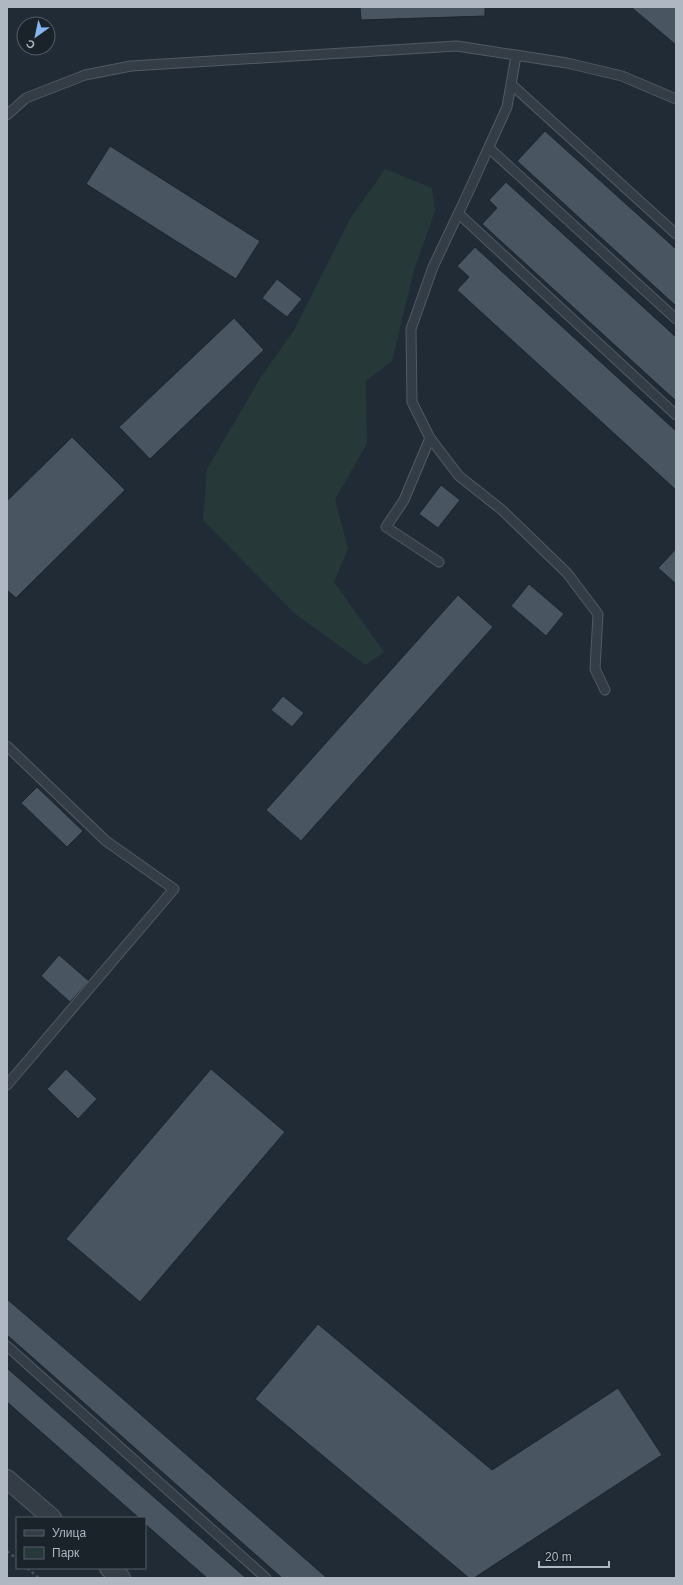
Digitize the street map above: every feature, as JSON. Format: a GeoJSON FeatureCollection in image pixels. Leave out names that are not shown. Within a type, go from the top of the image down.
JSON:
{"type":"FeatureCollection","features":[{"type":"Feature","properties":{"kind":"street"},"geometry":{"type":"LineString","coordinates":[[7,1479],[51,1517]]}},
{"type":"Feature","properties":{"kind":"street"},"geometry":{"type":"LineString","coordinates":[[110,1569],[120,1578]]}},
{"type":"Feature","properties":{"kind":"lane"},"geometry":{"type":"LineString","coordinates":[[7,115],[26,98],[85,75],[131,66],[457,46],[516,56],[568,62],[622,76],[676,99]]}},
{"type":"Feature","properties":{"kind":"lane"},"geometry":{"type":"LineString","coordinates":[[516,56],[507,107],[459,214],[433,267],[411,329],[412,402],[430,438],[459,476],[502,510],[567,573],[598,614],[595,669],[606,690]]}},
{"type":"Feature","properties":{"kind":"lane"},"geometry":{"type":"LineString","coordinates":[[511,84],[676,234]]}},
{"type":"Feature","properties":{"kind":"lane"},"geometry":{"type":"LineString","coordinates":[[489,148],[676,319]]}},
{"type":"Feature","properties":{"kind":"lane"},"geometry":{"type":"LineString","coordinates":[[459,214],[676,415]]}},
{"type":"Feature","properties":{"kind":"lane"},"geometry":{"type":"LineString","coordinates":[[430,438],[404,500],[386,527],[438,562]]}},
{"type":"Feature","properties":{"kind":"lane"},"geometry":{"type":"LineString","coordinates":[[7,746],[106,841],[174,889],[7,1085]]}},
{"type":"Feature","properties":{"kind":"lane"},"geometry":{"type":"LineString","coordinates":[[7,1346],[266,1578]]}},
{"type":"Feature","properties":{"kind":"path"},"geometry":{"type":"LineString","coordinates":[[7,1551],[16,1558]]}},
{"type":"Feature","properties":{"kind":"path"},"geometry":{"type":"LineString","coordinates":[[28,1569],[39,1578]]}},
{"type":"Feature","properties":{"kind":"green space"},"geometry":{"type":"Polygon","coordinates":[[[385,169],[432,188],[435,211],[414,270],[392,361],[366,381],[367,443],[335,500],[348,548],[334,582],[384,652],[366,665],[294,613],[203,520],[207,469],[261,377],[294,330],[350,219],[385,169]]]}},
{"type":"Feature","properties":{"kind":"building"},"geometry":{"type":"Polygon","coordinates":[[[360,7],[485,7],[485,16],[361,20],[360,7]]]}},
{"type":"Feature","properties":{"kind":"building"},"geometry":{"type":"Polygon","coordinates":[[[631,7],[676,7],[676,45],[631,7]]]}},
{"type":"Feature","properties":{"kind":"building"},"geometry":{"type":"Polygon","coordinates":[[[545,131],[676,249],[676,306],[517,161],[545,131]]]}},
{"type":"Feature","properties":{"kind":"building"},"geometry":{"type":"Polygon","coordinates":[[[110,146],[260,241],[236,279],[86,184],[110,146]]]}},
{"type":"Feature","properties":{"kind":"building"},"geometry":{"type":"Polygon","coordinates":[[[506,182],[676,337],[676,401],[482,224],[497,208],[489,200],[506,182]]]}},
{"type":"Feature","properties":{"kind":"building"},"geometry":{"type":"Polygon","coordinates":[[[475,247],[676,431],[676,490],[457,290],[469,277],[457,266],[475,247]]]}},
{"type":"Feature","properties":{"kind":"building"},"geometry":{"type":"Polygon","coordinates":[[[277,279],[302,299],[287,317],[262,298],[277,279]]]}},
{"type":"Feature","properties":{"kind":"building"},"geometry":{"type":"Polygon","coordinates":[[[234,318],[264,350],[150,459],[119,427],[234,318]]]}},
{"type":"Feature","properties":{"kind":"building"},"geometry":{"type":"Polygon","coordinates":[[[72,437],[125,490],[16,598],[7,590],[7,501],[72,437]]]}},
{"type":"Feature","properties":{"kind":"building"},"geometry":{"type":"Polygon","coordinates":[[[441,485],[460,500],[438,528],[419,514],[441,485]]]}},
{"type":"Feature","properties":{"kind":"building"},"geometry":{"type":"Polygon","coordinates":[[[676,549],[676,583],[675,583],[658,568],[676,549]]]}},
{"type":"Feature","properties":{"kind":"building"},"geometry":{"type":"Polygon","coordinates":[[[529,584],[564,614],[546,636],[511,606],[529,584]]]}},
{"type":"Feature","properties":{"kind":"building"},"geometry":{"type":"Polygon","coordinates":[[[458,595],[493,627],[301,841],[266,810],[458,595]]]}},
{"type":"Feature","properties":{"kind":"building"},"geometry":{"type":"Polygon","coordinates":[[[283,696],[304,713],[292,727],[271,710],[283,696]]]}},
{"type":"Feature","properties":{"kind":"building"},"geometry":{"type":"Polygon","coordinates":[[[37,787],[83,831],[67,847],[21,803],[37,787]]]}},
{"type":"Feature","properties":{"kind":"building"},"geometry":{"type":"Polygon","coordinates":[[[59,955],[89,981],[70,1002],[41,976],[59,955]]]}},
{"type":"Feature","properties":{"kind":"building"},"geometry":{"type":"Polygon","coordinates":[[[66,1069],[97,1099],[78,1119],[47,1089],[66,1069]]]}},
{"type":"Feature","properties":{"kind":"building"},"geometry":{"type":"Polygon","coordinates":[[[211,1069],[285,1132],[140,1302],[66,1239],[211,1069]]]}},
{"type":"Feature","properties":{"kind":"building"},"geometry":{"type":"Polygon","coordinates":[[[7,1299],[327,1578],[282,1578],[7,1335],[7,1299]]]}},
{"type":"Feature","properties":{"kind":"building"},"geometry":{"type":"Polygon","coordinates":[[[318,1324],[492,1470],[618,1388],[662,1455],[474,1578],[469,1578],[255,1399],[318,1324]]]}},
{"type":"Feature","properties":{"kind":"building"},"geometry":{"type":"Polygon","coordinates":[[[7,1368],[246,1578],[207,1578],[146,1525],[146,1517],[138,1517],[7,1402],[7,1368]]]}}]}
